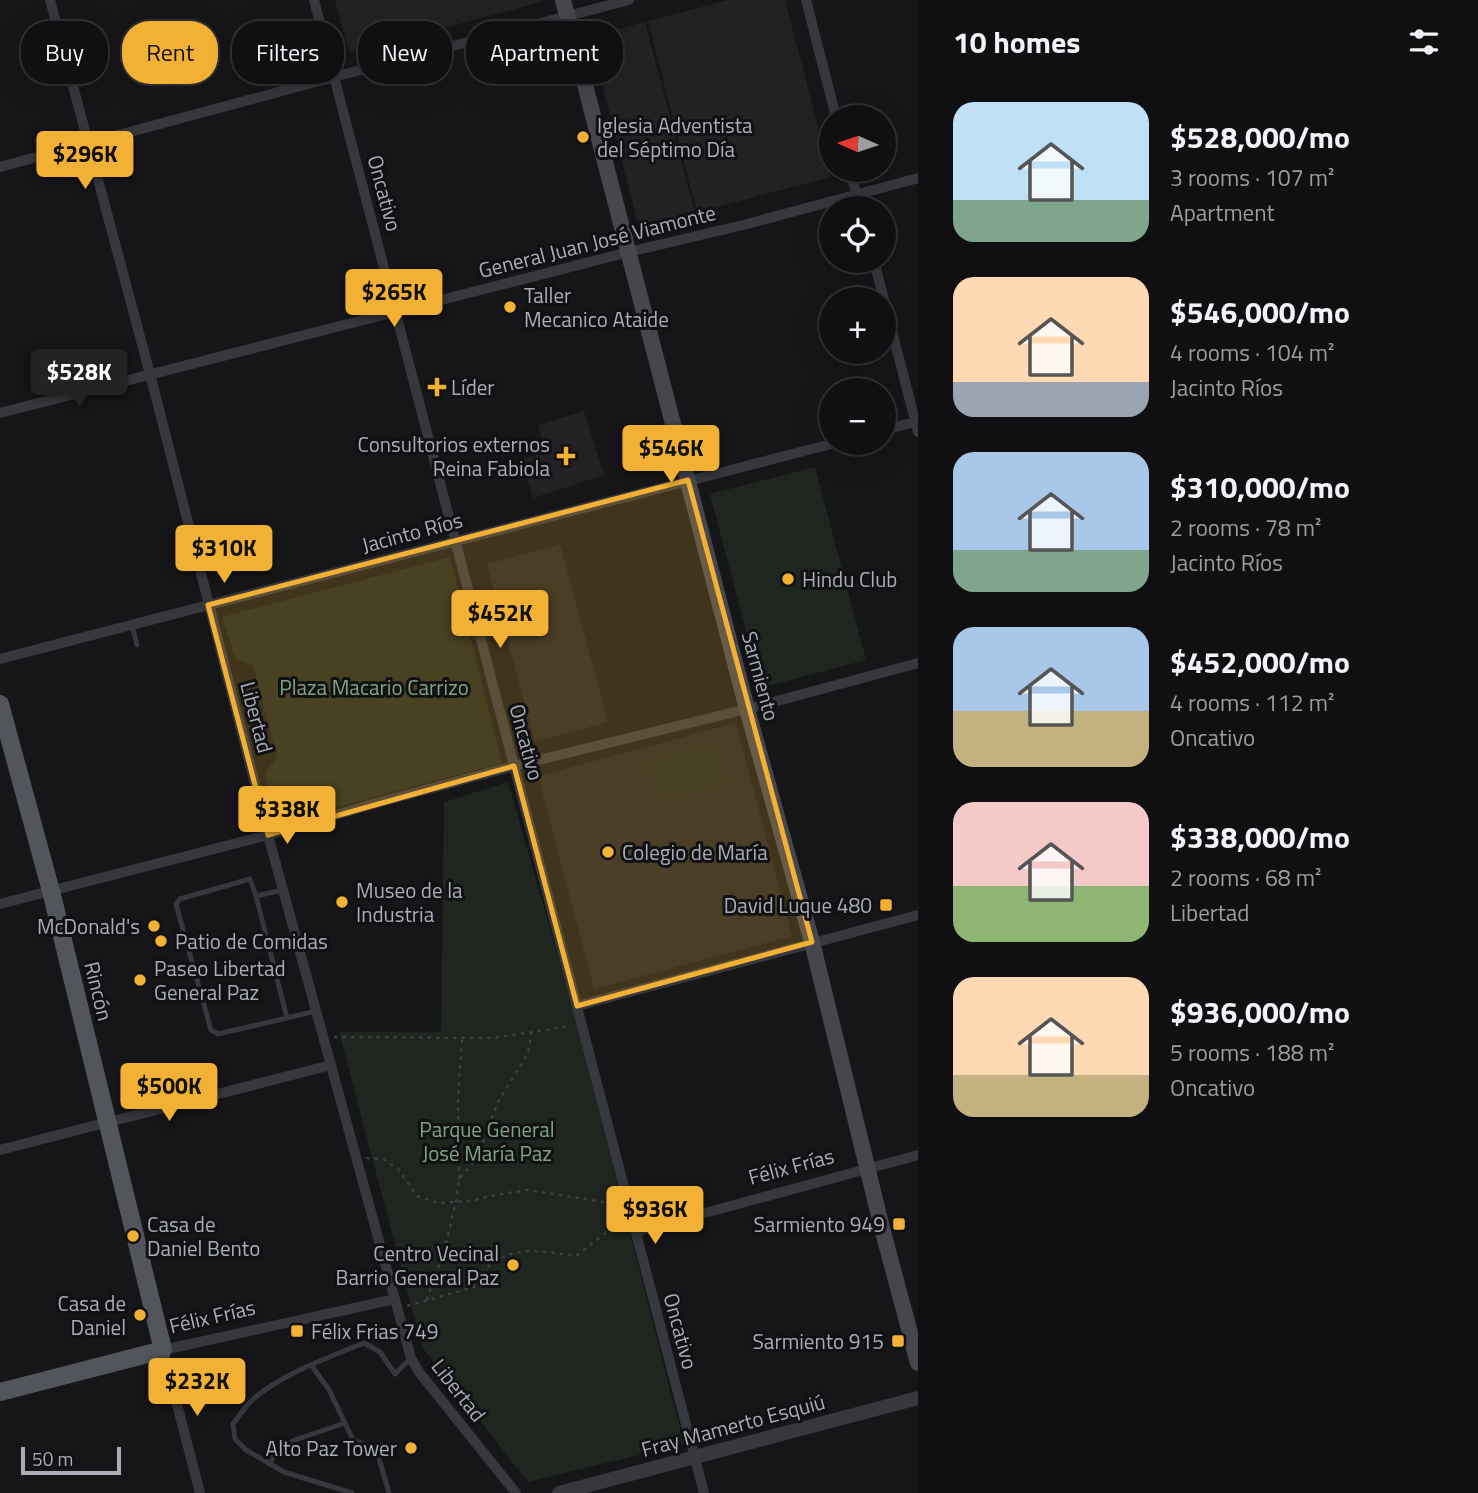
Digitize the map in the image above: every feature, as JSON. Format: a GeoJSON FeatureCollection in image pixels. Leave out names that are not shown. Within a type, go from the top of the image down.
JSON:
{"type":"FeatureCollection","features":[{"type":"Feature","properties":{"kind":"main road","name":"Sarmiento"},"geometry":{"type":"LineString","coordinates":[[563,0],[747,709],[812,943],[918,1363]]}},
{"type":"Feature","properties":{"kind":"main road","name":"Rincón"},"geometry":{"type":"LineString","coordinates":[[0,704],[51,891],[163,1350]]}},
{"type":"Feature","properties":{"kind":"main road","name":"Félix Frías"},"geometry":{"type":"LineString","coordinates":[[0,1392],[163,1350]]}},
{"type":"Feature","properties":{"kind":"street","name":"Libertad"},"geometry":{"type":"LineString","coordinates":[[50,0],[150,374],[268,835],[411,1358],[419,1372],[516,1493]]}},
{"type":"Feature","properties":{"kind":"street","name":"Oncativo"},"geometry":{"type":"LineString","coordinates":[[314,0],[319,21]]}},
{"type":"Feature","properties":{"kind":"street"},"geometry":{"type":"LineString","coordinates":[[344,74],[629,0]]}},
{"type":"Feature","properties":{"kind":"street"},"geometry":{"type":"LineString","coordinates":[[806,0],[833,105]]}},
{"type":"Feature","properties":{"kind":"street"},"geometry":{"type":"LineString","coordinates":[[0,167],[308,84]]}},
{"type":"Feature","properties":{"kind":"street","name":"Oncativo"},"geometry":{"type":"LineString","coordinates":[[336,84],[704,1493]]}},
{"type":"Feature","properties":{"kind":"street","name":"General Juan José Viamonte"},"geometry":{"type":"LineString","coordinates":[[0,413],[747,224],[918,178]]}},
{"type":"Feature","properties":{"kind":"street"},"geometry":{"type":"LineString","coordinates":[[853,182],[856,194]]}},
{"type":"Feature","properties":{"kind":"street"},"geometry":{"type":"LineString","coordinates":[[877,273],[917,425],[896,428]]}},
{"type":"Feature","properties":{"kind":"street","name":"Jacinto Ríos"},"geometry":{"type":"LineString","coordinates":[[0,659],[819,447]]}},
{"type":"Feature","properties":{"kind":"street"},"geometry":{"type":"LineString","coordinates":[[0,904],[268,835],[514,766],[747,709],[918,663]]}},
{"type":"Feature","properties":{"kind":"street"},"geometry":{"type":"LineString","coordinates":[[577,1006],[918,915]]}},
{"type":"Feature","properties":{"kind":"street"},"geometry":{"type":"LineString","coordinates":[[0,1150],[331,1065]]}},
{"type":"Feature","properties":{"kind":"street","name":"Félix Frías"},"geometry":{"type":"LineString","coordinates":[[635,1232],[918,1155]]}},
{"type":"Feature","properties":{"kind":"street","name":"Félix Frías"},"geometry":{"type":"LineString","coordinates":[[163,1350],[396,1303]]}},
{"type":"Feature","properties":{"kind":"street","name":"Rincón"},"geometry":{"type":"LineString","coordinates":[[163,1350],[201,1493]]}},
{"type":"Feature","properties":{"kind":"street","name":"Fray Mamerto Esquiú"},"geometry":{"type":"LineString","coordinates":[[559,1493],[918,1398]]}},
{"type":"Feature","properties":{"kind":"lane"},"geometry":{"type":"LineString","coordinates":[[132,625],[137,645]]}},
{"type":"Feature","properties":{"kind":"lane"},"geometry":{"type":"LineString","coordinates":[[287,1018],[250,879],[180,899],[176,904],[214,1033],[218,1034],[287,1018],[316,1010]]}},
{"type":"Feature","properties":{"kind":"lane"},"geometry":{"type":"LineString","coordinates":[[256,896],[283,891]]}},
{"type":"Feature","properties":{"kind":"lane"},"geometry":{"type":"LineString","coordinates":[[352,1493],[284,1472],[269,1464],[246,1450],[235,1439],[233,1424],[250,1402],[274,1384],[364,1343],[380,1352],[395,1374],[411,1358]]}},
{"type":"Feature","properties":{"kind":"lane"},"geometry":{"type":"LineString","coordinates":[[312,1366],[329,1390],[354,1440],[376,1448],[389,1493]]}},
{"type":"Feature","properties":{"kind":"lane"},"geometry":{"type":"LineString","coordinates":[[269,1464],[278,1449],[295,1440],[345,1423]]}},
{"type":"Feature","properties":{"kind":"path"},"geometry":{"type":"LineString","coordinates":[[323,1037],[494,1038],[582,1025]]}},
{"type":"Feature","properties":{"kind":"path"},"geometry":{"type":"LineString","coordinates":[[459,1179],[477,1158],[497,1104],[528,1053],[532,1032]]}},
{"type":"Feature","properties":{"kind":"path"},"geometry":{"type":"LineString","coordinates":[[427,1300],[443,1257],[459,1179],[458,1098],[462,1038]]}},
{"type":"Feature","properties":{"kind":"path"},"geometry":{"type":"LineString","coordinates":[[356,1157],[383,1159],[397,1168],[417,1196],[438,1203],[472,1201],[528,1190],[604,1202],[626,1199]]}},
{"type":"Feature","properties":{"kind":"path"},"geometry":{"type":"LineString","coordinates":[[396,1303],[427,1300],[474,1287],[486,1268],[507,1255],[536,1250],[576,1256],[630,1214]]}},
{"type":"Feature","properties":{"kind":"highlighted area"},"geometry":{"type":"Polygon","coordinates":[[[688,480],[812,942],[577,1006],[514,766],[268,835],[208,605],[688,480]]]}},
{"type":"Feature","properties":{"kind":"shaded area"},"geometry":{"type":"Polygon","coordinates":[[[335,0],[542,2],[452,26],[452,21],[358,21],[358,51],[349,53],[344,21],[341,21],[335,0]]]}},
{"type":"Feature","properties":{"kind":"shaded area"},"geometry":{"type":"Polygon","coordinates":[[[728,0],[785,0],[819,131],[819,180],[697,212],[648,21],[728,0]]]}},
{"type":"Feature","properties":{"kind":"shaded area"},"geometry":{"type":"Polygon","coordinates":[[[645,22],[695,213],[639,227],[602,84],[623,84],[623,28],[645,22]]]}},
{"type":"Feature","properties":{"kind":"shaded area","name":"Consultorios externos Reina Fabiola"},"geometry":{"type":"Polygon","coordinates":[[[584,411],[604,475],[533,498],[522,460],[546,452],[538,425],[584,411]]]}},
{"type":"Feature","properties":{"kind":"shaded area"},"geometry":{"type":"Polygon","coordinates":[[[560,544],[608,722],[535,742],[487,564],[560,544]]]}},
{"type":"Feature","properties":{"kind":"shaded area","name":"Colegio de María"},"geometry":{"type":"Polygon","coordinates":[[[736,723],[792,936],[594,989],[538,776],[736,723]]]}},
{"type":"Feature","properties":{"kind":"green space","name":"Hindu Club"},"geometry":{"type":"Polygon","coordinates":[[[815,467],[866,660],[761,688],[710,494],[815,467]]]}},
{"type":"Feature","properties":{"kind":"green space","name":"Plaza Macario Carrizo"},"geometry":{"type":"Polygon","coordinates":[[[450,557],[502,763],[277,823],[265,773],[277,757],[253,665],[236,660],[222,617],[450,557]]]}},
{"type":"Feature","properties":{"kind":"green space"},"geometry":{"type":"Polygon","coordinates":[[[714,745],[724,783],[660,799],[651,762],[714,745]]]}},
{"type":"Feature","properties":{"kind":"green space","name":"Parque General José María Paz"},"geometry":{"type":"Polygon","coordinates":[[[508,782],[570,998],[684,1444],[528,1482],[422,1347],[339,1032],[441,1032],[444,802],[508,782]]]}},
{"type":"Feature","properties":{"kind":"place","name":"Iglesia Adventista del Séptimo Día"},"geometry":{"type":"Point","coordinates":[583,137]}},
{"type":"Feature","properties":{"kind":"place","name":"Taller Mecanico Ataide"},"geometry":{"type":"Point","coordinates":[510,307]}},
{"type":"Feature","properties":{"kind":"place","name":"Líder"},"geometry":{"type":"Point","coordinates":[437,387]}},
{"type":"Feature","properties":{"kind":"place","name":"Consultorios externos Reina Fabiola"},"geometry":{"type":"Point","coordinates":[566,456]}},
{"type":"Feature","properties":{"kind":"place","name":"Hindu Club"},"geometry":{"type":"Point","coordinates":[788,579]}},
{"type":"Feature","properties":{"kind":"place","name":"Colegio de María"},"geometry":{"type":"Point","coordinates":[608,852]}},
{"type":"Feature","properties":{"kind":"place","name":"Museo de la Industria"},"geometry":{"type":"Point","coordinates":[342,902]}},
{"type":"Feature","properties":{"kind":"place","name":"David Luque 480"},"geometry":{"type":"Point","coordinates":[886,905]}},
{"type":"Feature","properties":{"kind":"place","name":"McDonald's"},"geometry":{"type":"Point","coordinates":[154,926]}},
{"type":"Feature","properties":{"kind":"place","name":"Patio de Comidas"},"geometry":{"type":"Point","coordinates":[161,941]}},
{"type":"Feature","properties":{"kind":"place","name":"Paseo Libertad General Paz"},"geometry":{"type":"Point","coordinates":[140,980]}},
{"type":"Feature","properties":{"kind":"place","name":"Sarmiento 949"},"geometry":{"type":"Point","coordinates":[899,1224]}},
{"type":"Feature","properties":{"kind":"place","name":"Casa de Daniel Bento"},"geometry":{"type":"Point","coordinates":[133,1236]}},
{"type":"Feature","properties":{"kind":"place","name":"Centro Vecinal Barrio General Paz"},"geometry":{"type":"Point","coordinates":[513,1265]}},
{"type":"Feature","properties":{"kind":"place","name":"Casa de Daniel"},"geometry":{"type":"Point","coordinates":[140,1315]}},
{"type":"Feature","properties":{"kind":"place","name":"Félix Frias 749"},"geometry":{"type":"Point","coordinates":[297,1331]}},
{"type":"Feature","properties":{"kind":"place","name":"Sarmiento 915"},"geometry":{"type":"Point","coordinates":[898,1341]}},
{"type":"Feature","properties":{"kind":"place","name":"Alto Paz Tower"},"geometry":{"type":"Point","coordinates":[411,1448]}}]}
